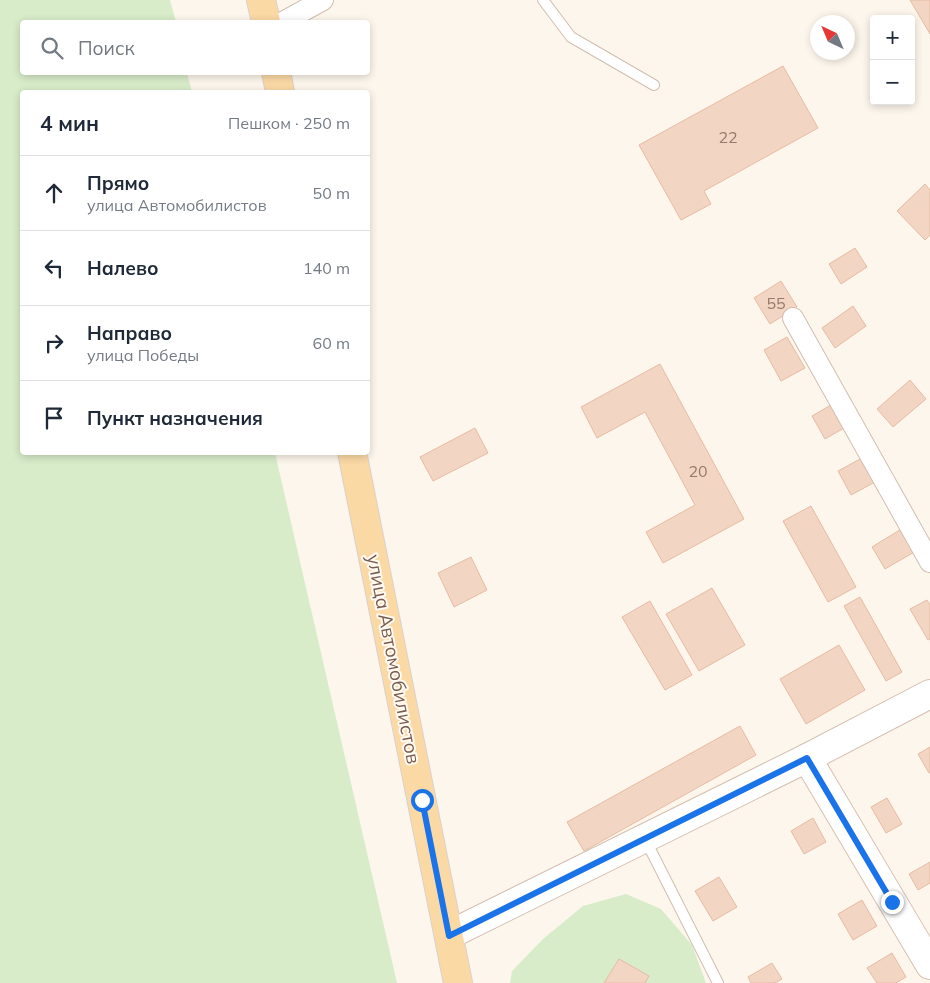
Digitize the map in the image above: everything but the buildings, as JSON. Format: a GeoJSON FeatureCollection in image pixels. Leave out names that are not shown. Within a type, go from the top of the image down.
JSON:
{"type":"FeatureCollection","features":[{"type":"Feature","properties":{"kind":"main road"},"geometry":{"type":"LineString","coordinates":[[262,0],[266,20]]}},
{"type":"Feature","properties":{"kind":"main road"},"geometry":{"type":"LineString","coordinates":[[277,75],[280,90]]}},
{"type":"Feature","properties":{"kind":"main road","name":"улица Автомобилистов"},"geometry":{"type":"LineString","coordinates":[[353,455],[458,983]]}},
{"type":"Feature","properties":{"kind":"street"},"geometry":{"type":"LineString","coordinates":[[287,20],[323,0]]}},
{"type":"Feature","properties":{"kind":"street"},"geometry":{"type":"LineString","coordinates":[[793,318],[930,562]]}},
{"type":"Feature","properties":{"kind":"street"},"geometry":{"type":"LineString","coordinates":[[449,936],[807,758],[930,694]]}},
{"type":"Feature","properties":{"kind":"street"},"geometry":{"type":"LineString","coordinates":[[807,758],[930,965]]}},
{"type":"Feature","properties":{"kind":"lane"},"geometry":{"type":"LineString","coordinates":[[543,0],[571,37],[654,85]]}},
{"type":"Feature","properties":{"kind":"lane"},"geometry":{"type":"LineString","coordinates":[[645,838],[718,983]]}},
{"type":"Feature","properties":{"kind":"green space"},"geometry":{"type":"Polygon","coordinates":[[[0,0],[170,0],[175,20],[20,20],[20,75],[188,75],[191,90],[20,90],[20,455],[275,455],[397,983],[0,983],[0,0]]]}},
{"type":"Feature","properties":{"kind":"green space"},"geometry":{"type":"Polygon","coordinates":[[[626,894],[661,909],[692,945],[706,983],[510,983],[512,971],[543,939],[583,906],[626,894]]]}},
{"type":"Feature","properties":{"kind":"route"},"geometry":{"type":"LineString","coordinates":[[422,800],[449,936],[807,758],[892,902]]}}]}
